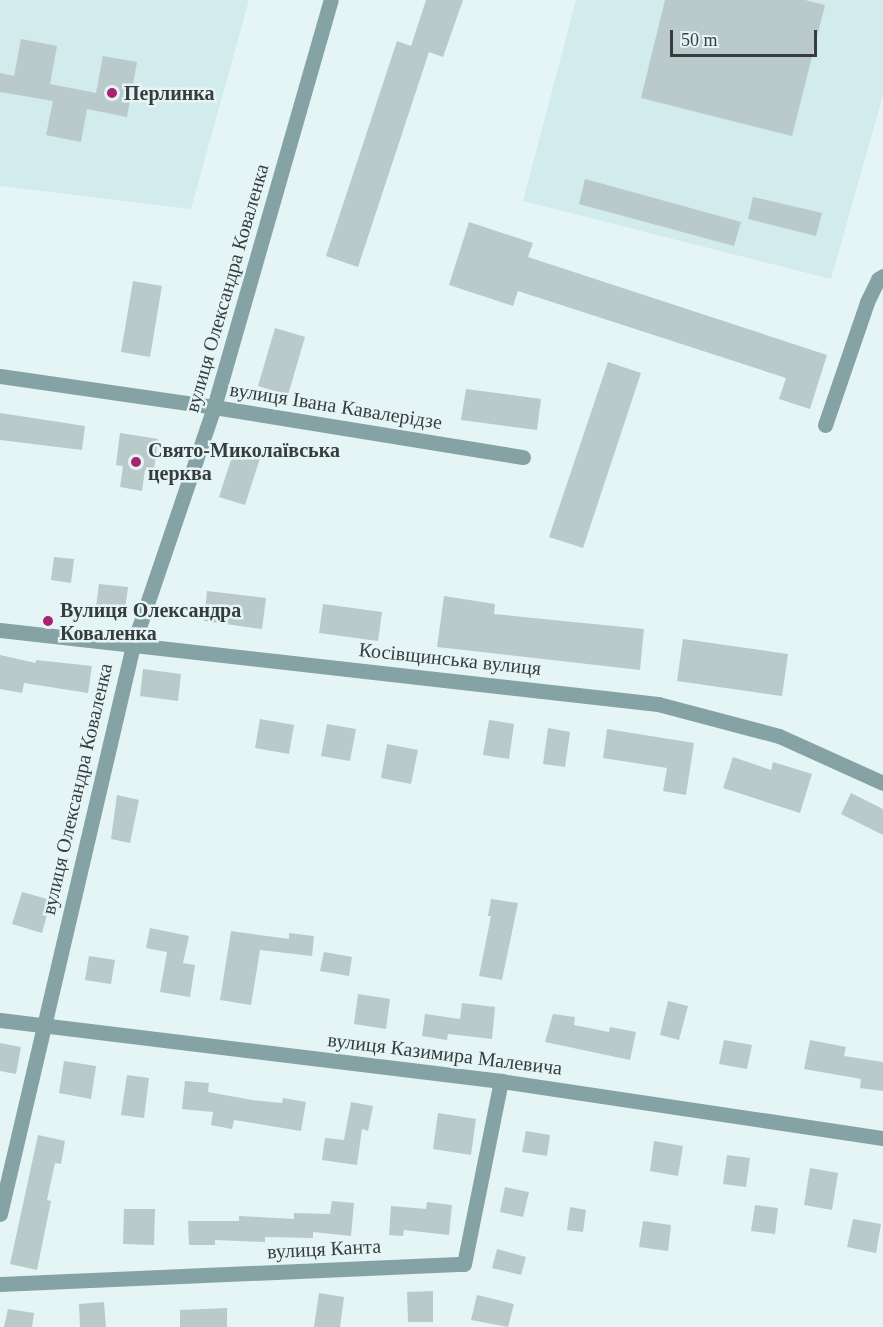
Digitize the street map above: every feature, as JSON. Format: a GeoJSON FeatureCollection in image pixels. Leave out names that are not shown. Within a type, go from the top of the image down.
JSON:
{"type":"FeatureCollection","features":[{"type":"Feature","properties":{"kind":"street","name":"вулиця Олександра Коваленка"},"geometry":{"type":"LineString","coordinates":[[0,1214],[133,645],[214,407],[331,0]]}},
{"type":"Feature","properties":{"kind":"street"},"geometry":{"type":"LineString","coordinates":[[825,425],[867,302],[878,279],[883,276]]}},
{"type":"Feature","properties":{"kind":"street","name":"вулиця Івана Кавалерідзе"},"geometry":{"type":"LineString","coordinates":[[0,376],[214,407],[523,458]]}},
{"type":"Feature","properties":{"kind":"street","name":"Косівщинська вулиця"},"geometry":{"type":"LineString","coordinates":[[0,630],[658,704],[779,736],[883,783]]}},
{"type":"Feature","properties":{"kind":"street","name":"вулиця Казимира Малевича"},"geometry":{"type":"LineString","coordinates":[[0,1020],[501,1081],[883,1138]]}},
{"type":"Feature","properties":{"kind":"street","name":"вулиця Канта"},"geometry":{"type":"LineString","coordinates":[[0,1284],[464,1263],[501,1081]]}},
{"type":"Feature","properties":{"kind":"shaded area","name":"Перлинка"},"geometry":{"type":"Polygon","coordinates":[[[0,0],[249,0],[191,209],[0,186],[0,0]]]}},
{"type":"Feature","properties":{"kind":"shaded area"},"geometry":{"type":"Polygon","coordinates":[[[576,0],[883,0],[883,95],[831,279],[523,201],[576,0]]]}},
{"type":"Feature","properties":{"kind":"building"},"geometry":{"type":"Polygon","coordinates":[[[426,0],[463,0],[443,57],[429,52],[358,267],[326,256],[397,41],[411,46],[426,0]]]}},
{"type":"Feature","properties":{"kind":"building"},"geometry":{"type":"Polygon","coordinates":[[[665,0],[805,0],[825,5],[792,136],[641,98],[665,0]]]}},
{"type":"Feature","properties":{"kind":"building"},"geometry":{"type":"Polygon","coordinates":[[[21,39],[57,46],[50,84],[96,93],[103,56],[137,62],[127,117],[87,109],[81,142],[46,135],[53,101],[0,92],[0,73],[14,76],[21,39]]]}},
{"type":"Feature","properties":{"kind":"building"},"geometry":{"type":"Polygon","coordinates":[[[585,179],[741,222],[734,246],[579,204],[585,179]]]}},
{"type":"Feature","properties":{"kind":"building"},"geometry":{"type":"Polygon","coordinates":[[[753,197],[822,213],[816,236],[748,219],[753,197]]]}},
{"type":"Feature","properties":{"kind":"building"},"geometry":{"type":"Polygon","coordinates":[[[469,222],[533,243],[528,257],[827,355],[810,409],[779,399],[786,378],[518,291],[513,306],[449,285],[469,222]]]}},
{"type":"Feature","properties":{"kind":"building"},"geometry":{"type":"Polygon","coordinates":[[[133,281],[162,286],[150,357],[121,352],[133,281]]]}},
{"type":"Feature","properties":{"kind":"building"},"geometry":{"type":"Polygon","coordinates":[[[275,328],[305,337],[288,395],[258,386],[275,328]]]}},
{"type":"Feature","properties":{"kind":"building"},"geometry":{"type":"Polygon","coordinates":[[[608,362],[641,373],[583,548],[549,537],[608,362]]]}},
{"type":"Feature","properties":{"kind":"building"},"geometry":{"type":"Polygon","coordinates":[[[466,389],[541,399],[537,430],[461,420],[466,389]]]}},
{"type":"Feature","properties":{"kind":"building"},"geometry":{"type":"Polygon","coordinates":[[[0,413],[85,426],[82,450],[0,440],[0,413]]]}},
{"type":"Feature","properties":{"kind":"building","name":"Свято-Миколаївська церква"},"geometry":{"type":"Polygon","coordinates":[[[120,433],[158,439],[154,471],[145,470],[142,491],[120,487],[123,466],[116,465],[120,433]]]}},
{"type":"Feature","properties":{"kind":"building"},"geometry":{"type":"Polygon","coordinates":[[[236,444],[262,452],[245,505],[219,497],[236,444]]]}},
{"type":"Feature","properties":{"kind":"building"},"geometry":{"type":"Polygon","coordinates":[[[54,557],[74,559],[71,583],[51,580],[54,557]]]}},
{"type":"Feature","properties":{"kind":"building"},"geometry":{"type":"Polygon","coordinates":[[[99,584],[128,587],[124,617],[95,614],[99,584]]]}},
{"type":"Feature","properties":{"kind":"building"},"geometry":{"type":"Polygon","coordinates":[[[207,591],[266,598],[262,629],[204,621],[207,591]]]}},
{"type":"Feature","properties":{"kind":"building"},"geometry":{"type":"Polygon","coordinates":[[[444,596],[495,604],[494,614],[644,629],[640,670],[437,647],[444,596]]]}},
{"type":"Feature","properties":{"kind":"building"},"geometry":{"type":"Polygon","coordinates":[[[323,604],[382,612],[378,641],[319,633],[323,604]]]}},
{"type":"Feature","properties":{"kind":"building"},"geometry":{"type":"Polygon","coordinates":[[[683,639],[788,654],[782,696],[677,681],[683,639]]]}},
{"type":"Feature","properties":{"kind":"building"},"geometry":{"type":"Polygon","coordinates":[[[0,655],[36,663],[36,660],[92,666],[88,693],[24,683],[22,693],[0,689],[0,655]]]}},
{"type":"Feature","properties":{"kind":"building"},"geometry":{"type":"Polygon","coordinates":[[[143,669],[181,674],[178,701],[140,696],[143,669]]]}},
{"type":"Feature","properties":{"kind":"building"},"geometry":{"type":"Polygon","coordinates":[[[260,719],[294,725],[289,754],[255,748],[260,719]]]}},
{"type":"Feature","properties":{"kind":"building"},"geometry":{"type":"Polygon","coordinates":[[[489,720],[514,724],[509,759],[483,755],[489,720]]]}},
{"type":"Feature","properties":{"kind":"building"},"geometry":{"type":"Polygon","coordinates":[[[327,724],[356,729],[350,761],[321,756],[327,724]]]}},
{"type":"Feature","properties":{"kind":"building"},"geometry":{"type":"Polygon","coordinates":[[[548,728],[570,732],[565,767],[543,764],[548,728]]]}},
{"type":"Feature","properties":{"kind":"building"},"geometry":{"type":"Polygon","coordinates":[[[607,729],[694,743],[686,795],[663,791],[667,768],[603,758],[607,729]]]}},
{"type":"Feature","properties":{"kind":"building"},"geometry":{"type":"Polygon","coordinates":[[[387,744],[418,750],[411,784],[381,778],[387,744]]]}},
{"type":"Feature","properties":{"kind":"building"},"geometry":{"type":"Polygon","coordinates":[[[733,757],[771,770],[773,762],[812,774],[800,813],[723,788],[733,757]]]}},
{"type":"Feature","properties":{"kind":"building"},"geometry":{"type":"Polygon","coordinates":[[[851,793],[883,809],[883,835],[841,814],[851,793]]]}},
{"type":"Feature","properties":{"kind":"building"},"geometry":{"type":"Polygon","coordinates":[[[117,795],[139,800],[130,843],[111,839],[117,795]]]}},
{"type":"Feature","properties":{"kind":"building"},"geometry":{"type":"Polygon","coordinates":[[[22,892],[51,900],[42,933],[12,924],[22,892]]]}},
{"type":"Feature","properties":{"kind":"building"},"geometry":{"type":"Polygon","coordinates":[[[491,899],[518,903],[502,980],[479,976],[491,916],[488,916],[491,899]]]}},
{"type":"Feature","properties":{"kind":"building"},"geometry":{"type":"Polygon","coordinates":[[[150,928],[189,936],[183,963],[195,965],[190,997],[160,992],[167,952],[146,948],[150,928]]]}},
{"type":"Feature","properties":{"kind":"building"},"geometry":{"type":"Polygon","coordinates":[[[231,931],[289,939],[289,933],[314,936],[312,956],[260,950],[251,1005],[220,1000],[231,931]]]}},
{"type":"Feature","properties":{"kind":"building"},"geometry":{"type":"Polygon","coordinates":[[[324,952],[352,957],[349,976],[320,971],[324,952]]]}},
{"type":"Feature","properties":{"kind":"building"},"geometry":{"type":"Polygon","coordinates":[[[89,956],[115,960],[111,984],[85,980],[89,956]]]}},
{"type":"Feature","properties":{"kind":"building"},"geometry":{"type":"Polygon","coordinates":[[[358,994],[390,999],[386,1029],[354,1024],[358,994]]]}},
{"type":"Feature","properties":{"kind":"building"},"geometry":{"type":"Polygon","coordinates":[[[668,1001],[688,1006],[679,1040],[660,1035],[668,1001]]]}},
{"type":"Feature","properties":{"kind":"building"},"geometry":{"type":"Polygon","coordinates":[[[462,1003],[495,1007],[492,1039],[448,1034],[447,1040],[422,1036],[425,1014],[460,1019],[462,1003]]]}},
{"type":"Feature","properties":{"kind":"building"},"geometry":{"type":"Polygon","coordinates":[[[553,1014],[575,1017],[574,1025],[609,1032],[610,1027],[636,1032],[630,1060],[545,1042],[553,1014]]]}},
{"type":"Feature","properties":{"kind":"building"},"geometry":{"type":"Polygon","coordinates":[[[724,1040],[752,1045],[747,1069],[719,1064],[724,1040]]]}},
{"type":"Feature","properties":{"kind":"building"},"geometry":{"type":"Polygon","coordinates":[[[810,1040],[846,1047],[844,1056],[883,1062],[883,1091],[860,1088],[861,1079],[804,1069],[810,1040]]]}},
{"type":"Feature","properties":{"kind":"building"},"geometry":{"type":"Polygon","coordinates":[[[0,1043],[21,1047],[16,1074],[0,1071],[0,1043]]]}},
{"type":"Feature","properties":{"kind":"building"},"geometry":{"type":"Polygon","coordinates":[[[64,1061],[96,1066],[91,1099],[59,1093],[64,1061]]]}},
{"type":"Feature","properties":{"kind":"building"},"geometry":{"type":"Polygon","coordinates":[[[127,1075],[149,1078],[144,1118],[121,1115],[127,1075]]]}},
{"type":"Feature","properties":{"kind":"building"},"geometry":{"type":"Polygon","coordinates":[[[185,1081],[209,1083],[208,1092],[252,1100],[282,1103],[283,1098],[306,1102],[301,1131],[234,1120],[232,1129],[211,1125],[213,1112],[182,1109],[185,1081]]]}},
{"type":"Feature","properties":{"kind":"building"},"geometry":{"type":"Polygon","coordinates":[[[351,1102],[373,1106],[368,1131],[362,1129],[357,1165],[322,1160],[325,1138],[344,1140],[351,1102]]]}},
{"type":"Feature","properties":{"kind":"building"},"geometry":{"type":"Polygon","coordinates":[[[438,1113],[476,1119],[471,1155],[433,1149],[438,1113]]]}},
{"type":"Feature","properties":{"kind":"building"},"geometry":{"type":"Polygon","coordinates":[[[526,1131],[550,1135],[547,1156],[522,1152],[526,1131]]]}},
{"type":"Feature","properties":{"kind":"building"},"geometry":{"type":"Polygon","coordinates":[[[38,1135],[65,1141],[61,1164],[55,1163],[47,1200],[51,1201],[37,1270],[10,1264],[38,1135]]]}},
{"type":"Feature","properties":{"kind":"building"},"geometry":{"type":"Polygon","coordinates":[[[654,1141],[683,1146],[678,1176],[650,1171],[654,1141]]]}},
{"type":"Feature","properties":{"kind":"building"},"geometry":{"type":"Polygon","coordinates":[[[727,1155],[750,1158],[746,1187],[723,1184],[727,1155]]]}},
{"type":"Feature","properties":{"kind":"building"},"geometry":{"type":"Polygon","coordinates":[[[810,1168],[838,1173],[832,1210],[804,1205],[810,1168]]]}},
{"type":"Feature","properties":{"kind":"building"},"geometry":{"type":"Polygon","coordinates":[[[505,1187],[529,1192],[523,1217],[500,1212],[505,1187]]]}},
{"type":"Feature","properties":{"kind":"building"},"geometry":{"type":"Polygon","coordinates":[[[332,1201],[354,1203],[351,1236],[313,1232],[313,1238],[265,1237],[265,1242],[215,1240],[215,1245],[189,1245],[188,1221],[239,1221],[239,1216],[294,1219],[294,1213],[330,1214],[332,1201]]]}},
{"type":"Feature","properties":{"kind":"building"},"geometry":{"type":"Polygon","coordinates":[[[427,1202],[452,1205],[449,1235],[404,1230],[403,1236],[389,1235],[391,1206],[426,1209],[427,1202]]]}},
{"type":"Feature","properties":{"kind":"building"},"geometry":{"type":"Polygon","coordinates":[[[755,1205],[778,1208],[775,1234],[751,1231],[755,1205]]]}},
{"type":"Feature","properties":{"kind":"building"},"geometry":{"type":"Polygon","coordinates":[[[570,1207],[586,1210],[583,1232],[567,1230],[570,1207]]]}},
{"type":"Feature","properties":{"kind":"building"},"geometry":{"type":"Polygon","coordinates":[[[124,1209],[155,1209],[154,1245],[123,1244],[124,1209]]]}},
{"type":"Feature","properties":{"kind":"building"},"geometry":{"type":"Polygon","coordinates":[[[853,1219],[881,1224],[876,1253],[847,1247],[853,1219]]]}},
{"type":"Feature","properties":{"kind":"building"},"geometry":{"type":"Polygon","coordinates":[[[643,1221],[671,1225],[668,1251],[639,1247],[643,1221]]]}},
{"type":"Feature","properties":{"kind":"building"},"geometry":{"type":"Polygon","coordinates":[[[497,1249],[526,1257],[521,1275],[492,1268],[497,1249]]]}},
{"type":"Feature","properties":{"kind":"building"},"geometry":{"type":"Polygon","coordinates":[[[433,1291],[433,1322],[408,1322],[407,1292],[433,1291]]]}},
{"type":"Feature","properties":{"kind":"building"},"geometry":{"type":"Polygon","coordinates":[[[319,1293],[344,1297],[340,1327],[314,1327],[319,1293]]]}},
{"type":"Feature","properties":{"kind":"building"},"geometry":{"type":"Polygon","coordinates":[[[477,1295],[514,1304],[508,1327],[471,1320],[477,1295]]]}},
{"type":"Feature","properties":{"kind":"building"},"geometry":{"type":"Polygon","coordinates":[[[104,1302],[106,1327],[80,1327],[79,1304],[104,1302]]]}},
{"type":"Feature","properties":{"kind":"building"},"geometry":{"type":"Polygon","coordinates":[[[227,1308],[227,1327],[180,1327],[180,1310],[227,1308]]]}},
{"type":"Feature","properties":{"kind":"building"},"geometry":{"type":"Polygon","coordinates":[[[8,1309],[34,1313],[32,1327],[4,1327],[8,1309]]]}},
{"type":"Feature","properties":{"kind":"place","name":"Перлинка"},"geometry":{"type":"Point","coordinates":[112,93]}},
{"type":"Feature","properties":{"kind":"place","name":"Свято-Миколаївська церква"},"geometry":{"type":"Point","coordinates":[136,462]}},
{"type":"Feature","properties":{"kind":"place","name":"Вулиця Олександра Коваленка"},"geometry":{"type":"Point","coordinates":[48,621]}}]}
